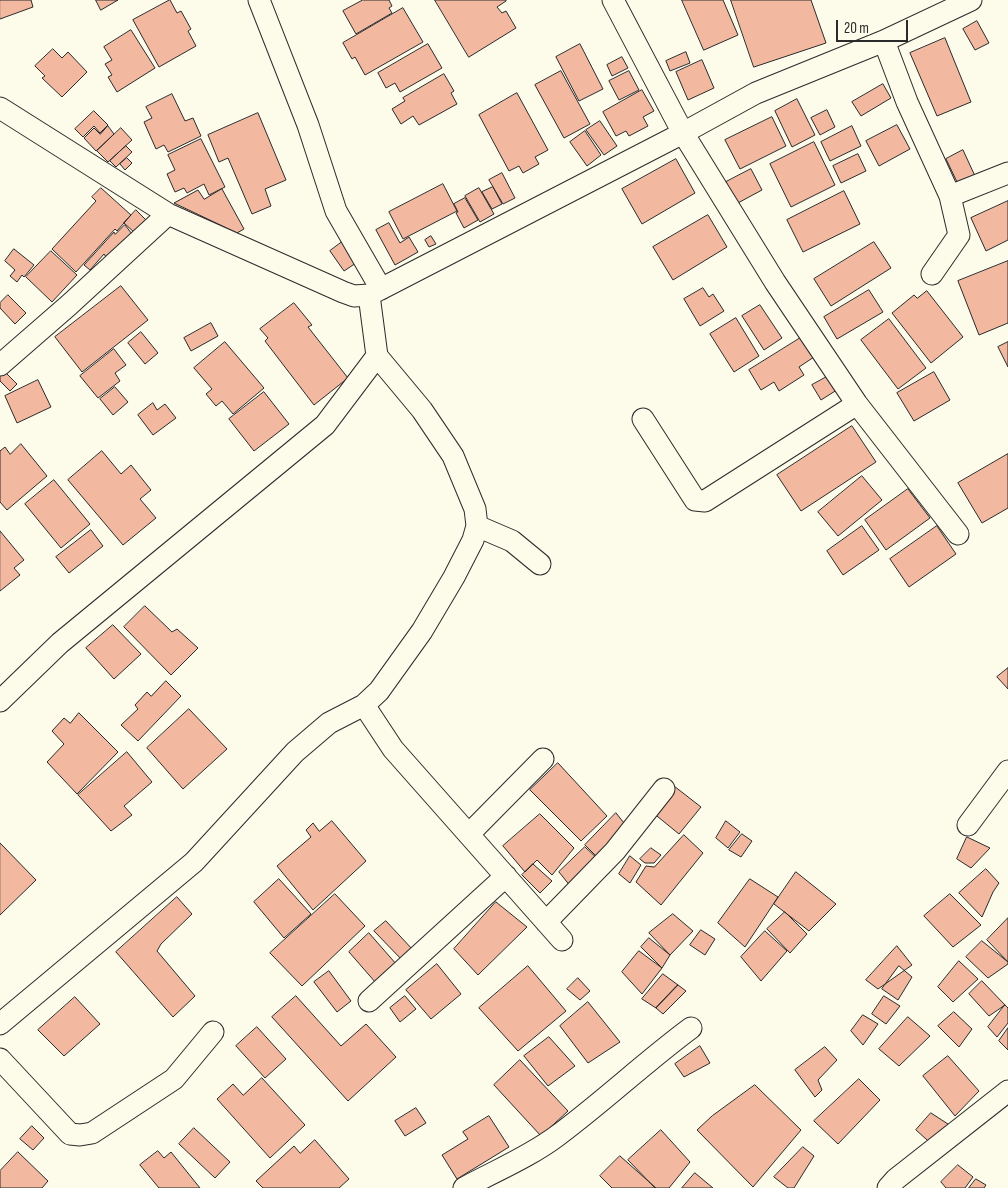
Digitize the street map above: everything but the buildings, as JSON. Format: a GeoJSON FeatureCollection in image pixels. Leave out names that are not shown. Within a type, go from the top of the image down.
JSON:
{"type":"FeatureCollection","features":[{"type":"Feature","properties":{"kind":"street"},"geometry":{"type":"LineString","coordinates":[[0,1024],[194,862],[295,752],[329,724],[364,705],[379,691],[422,631],[454,577],[478,526],[475,509],[453,456],[422,410],[377,356],[375,292],[336,211],[308,126],[259,0]]}},
{"type":"Feature","properties":{"kind":"street"},"geometry":{"type":"LineString","coordinates":[[613,0],[683,133],[775,282],[857,404],[958,534]]}},
{"type":"Feature","properties":{"kind":"street"},"geometry":{"type":"LineString","coordinates":[[0,108],[168,214],[354,296],[375,292],[683,133],[756,93],[884,41],[971,0]]}},
{"type":"Feature","properties":{"kind":"street"},"geometry":{"type":"LineString","coordinates":[[884,41],[907,102],[950,196],[959,235],[932,274]]}},
{"type":"Feature","properties":{"kind":"street"},"geometry":{"type":"LineString","coordinates":[[950,196],[1008,173]]}},
{"type":"Feature","properties":{"kind":"street"},"geometry":{"type":"LineString","coordinates":[[0,365],[69,305],[168,214]]}},
{"type":"Feature","properties":{"kind":"street"},"geometry":{"type":"LineString","coordinates":[[0,701],[60,643],[325,425],[377,356]]}},
{"type":"Feature","properties":{"kind":"street"},"geometry":{"type":"LineString","coordinates":[[642,418],[695,500],[705,501],[857,404]]}},
{"type":"Feature","properties":{"kind":"street"},"geometry":{"type":"LineString","coordinates":[[478,526],[512,541],[540,564]]}},
{"type":"Feature","properties":{"kind":"street"},"geometry":{"type":"LineString","coordinates":[[364,705],[393,750],[562,940]]}},
{"type":"Feature","properties":{"kind":"street"},"geometry":{"type":"LineString","coordinates":[[469,834],[543,758]]}},
{"type":"Feature","properties":{"kind":"street"},"geometry":{"type":"LineString","coordinates":[[968,825],[1008,771]]}},
{"type":"Feature","properties":{"kind":"street"},"geometry":{"type":"LineString","coordinates":[[546,922],[615,851],[664,789]]}},
{"type":"Feature","properties":{"kind":"street"},"geometry":{"type":"LineString","coordinates":[[369,1001],[506,876]]}},
{"type":"Feature","properties":{"kind":"street"},"geometry":{"type":"LineString","coordinates":[[464,1188],[527,1155],[557,1136],[661,1050],[691,1028]]}},
{"type":"Feature","properties":{"kind":"street"},"geometry":{"type":"LineString","coordinates":[[0,1059],[70,1134],[80,1135],[92,1132],[174,1079],[213,1032]]}},
{"type":"Feature","properties":{"kind":"street"},"geometry":{"type":"LineString","coordinates":[[888,1188],[896,1179],[1008,1091]]}}]}
